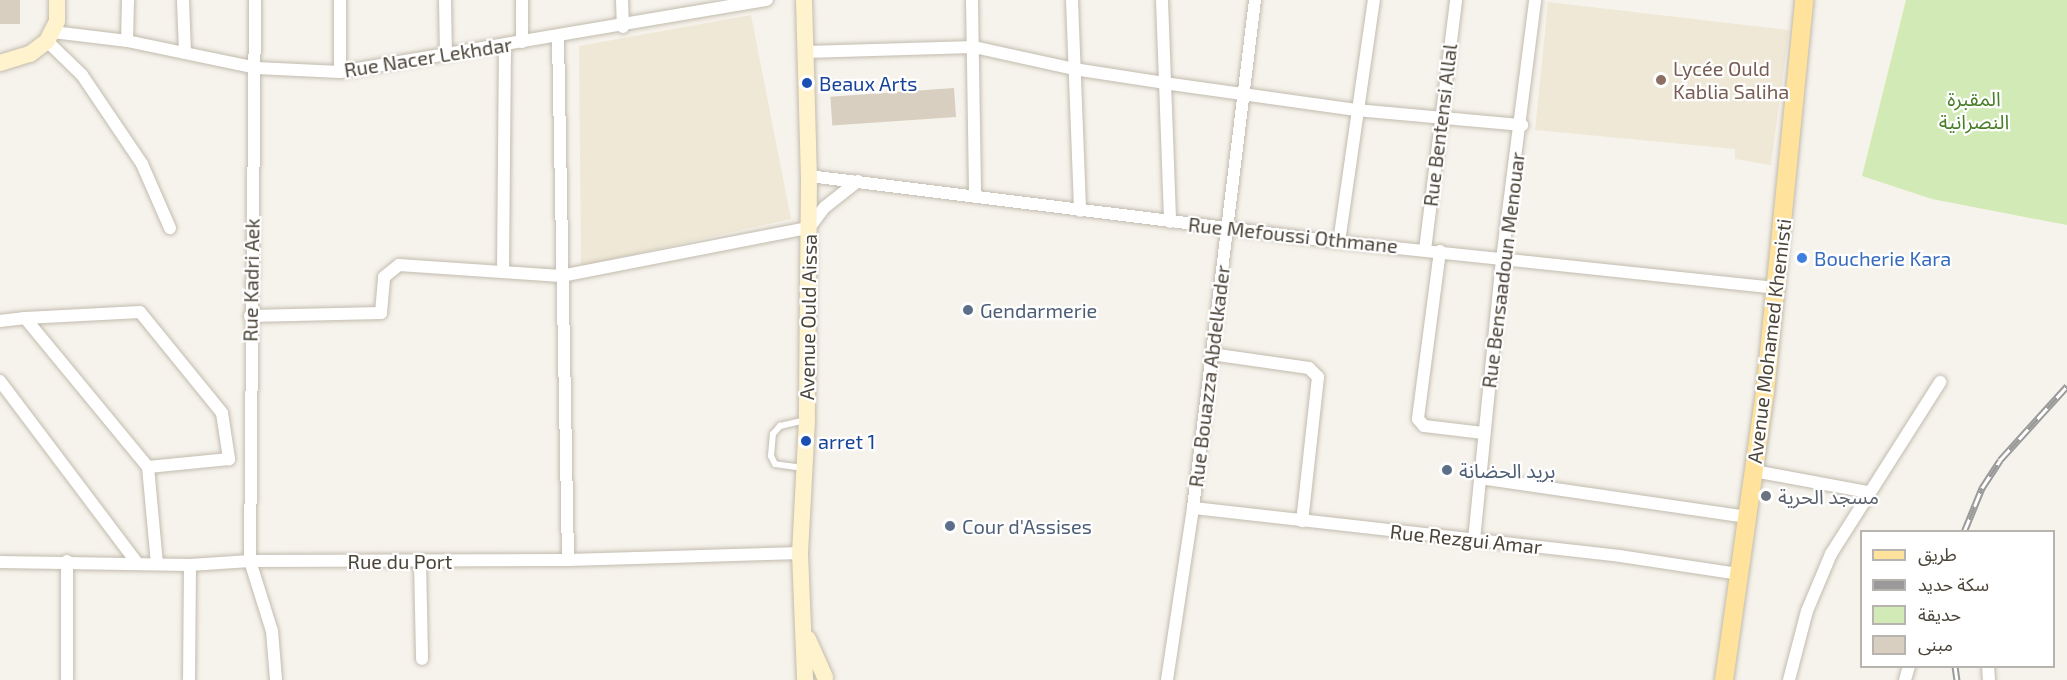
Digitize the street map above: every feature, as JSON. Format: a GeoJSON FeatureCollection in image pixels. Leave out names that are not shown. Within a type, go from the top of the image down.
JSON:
{"type":"FeatureCollection","features":[{"type":"Feature","properties":{"kind":"main road"},"geometry":{"type":"LineString","coordinates":[[0,74],[50,36],[57,0]]}},
{"type":"Feature","properties":{"kind":"main road","name":"Avenue Ould Aissa"},"geometry":{"type":"LineString","coordinates":[[804,0],[809,228],[807,420],[800,553],[805,633],[817,679]]}},
{"type":"Feature","properties":{"kind":"main road","name":"Avenue Mohamed Khemisti"},"geometry":{"type":"LineString","coordinates":[[1724,680],[1777,288],[1804,0]]}},
{"type":"Feature","properties":{"kind":"main road"},"geometry":{"type":"LineString","coordinates":[[0,63],[20,58]]}},
{"type":"Feature","properties":{"kind":"street"},"geometry":{"type":"LineString","coordinates":[[127,41],[128,0]]}},
{"type":"Feature","properties":{"kind":"street"},"geometry":{"type":"LineString","coordinates":[[183,0],[185,54]]}},
{"type":"Feature","properties":{"kind":"street","name":"Rue Kadri Aek"},"geometry":{"type":"LineString","coordinates":[[255,0],[256,68],[250,316],[250,561],[272,632],[276,680]]}},
{"type":"Feature","properties":{"kind":"street"},"geometry":{"type":"LineString","coordinates":[[340,0],[340,72]]}},
{"type":"Feature","properties":{"kind":"street"},"geometry":{"type":"LineString","coordinates":[[445,0],[446,55]]}},
{"type":"Feature","properties":{"kind":"street"},"geometry":{"type":"LineString","coordinates":[[522,0],[522,42]]}},
{"type":"Feature","properties":{"kind":"street"},"geometry":{"type":"LineString","coordinates":[[622,0],[623,27]]}},
{"type":"Feature","properties":{"kind":"street","name":"Rue Nacer Lekhdar"},"geometry":{"type":"LineString","coordinates":[[50,36],[127,41],[256,68],[340,72],[623,27],[718,5],[767,0]]}},
{"type":"Feature","properties":{"kind":"street"},"geometry":{"type":"LineString","coordinates":[[972,0],[975,197]]}},
{"type":"Feature","properties":{"kind":"street"},"geometry":{"type":"LineString","coordinates":[[1072,0],[1080,211]]}},
{"type":"Feature","properties":{"kind":"street"},"geometry":{"type":"LineString","coordinates":[[1162,0],[1170,222]]}},
{"type":"Feature","properties":{"kind":"street","name":"Rue Bouazza Abdelkader"},"geometry":{"type":"LineString","coordinates":[[1167,680],[1193,508],[1241,94],[1256,0]]}},
{"type":"Feature","properties":{"kind":"street"},"geometry":{"type":"LineString","coordinates":[[1339,242],[1356,110],[1374,0]]}},
{"type":"Feature","properties":{"kind":"street","name":"Rue Bentensi Allal"},"geometry":{"type":"LineString","coordinates":[[1425,250],[1456,0]]}},
{"type":"Feature","properties":{"kind":"street","name":"Rue Bensaadoun Menouar"},"geometry":{"type":"LineString","coordinates":[[1473,540],[1502,259],[1522,125],[1535,0]]}},
{"type":"Feature","properties":{"kind":"street"},"geometry":{"type":"LineString","coordinates":[[50,36],[82,75],[142,164],[170,228]]}},
{"type":"Feature","properties":{"kind":"street"},"geometry":{"type":"LineString","coordinates":[[558,37],[568,560]]}},
{"type":"Feature","properties":{"kind":"street"},"geometry":{"type":"LineString","coordinates":[[503,272],[505,45]]}},
{"type":"Feature","properties":{"kind":"street"},"geometry":{"type":"LineString","coordinates":[[806,52],[974,47],[1074,69],[1241,94],[1356,110],[1522,125]]}},
{"type":"Feature","properties":{"kind":"street","name":"Rue Mefoussi Othmane"},"geometry":{"type":"LineString","coordinates":[[809,176],[1339,242],[1777,288]]}},
{"type":"Feature","properties":{"kind":"street"},"geometry":{"type":"LineString","coordinates":[[250,316],[381,313],[384,277],[399,265],[561,276],[809,228],[835,197],[858,181]]}},
{"type":"Feature","properties":{"kind":"street"},"geometry":{"type":"LineString","coordinates":[[1440,252],[1418,419],[1424,426],[1484,433]]}},
{"type":"Feature","properties":{"kind":"street"},"geometry":{"type":"LineString","coordinates":[[0,321],[140,312],[222,413],[229,459],[148,467]]}},
{"type":"Feature","properties":{"kind":"street"},"geometry":{"type":"LineString","coordinates":[[25,318],[148,467],[157,564]]}},
{"type":"Feature","properties":{"kind":"street"},"geometry":{"type":"LineString","coordinates":[[1211,354],[1309,368],[1318,377],[1302,521]]}},
{"type":"Feature","properties":{"kind":"street"},"geometry":{"type":"LineString","coordinates":[[0,381],[137,563]]}},
{"type":"Feature","properties":{"kind":"street"},"geometry":{"type":"LineString","coordinates":[[1790,680],[1807,611],[1831,554],[1867,492],[1940,382]]}},
{"type":"Feature","properties":{"kind":"street"},"geometry":{"type":"LineString","coordinates":[[1754,471],[1867,492]]}},
{"type":"Feature","properties":{"kind":"street"},"geometry":{"type":"LineString","coordinates":[[1480,478],[1747,517]]}},
{"type":"Feature","properties":{"kind":"street","name":"Rue Rezgui Amar"},"geometry":{"type":"LineString","coordinates":[[1193,508],[1620,556],[1739,574]]}},
{"type":"Feature","properties":{"kind":"street","name":"Rue du Port"},"geometry":{"type":"LineString","coordinates":[[0,562],[67,561],[190,565],[250,561],[568,560],[800,553]]}},
{"type":"Feature","properties":{"kind":"street"},"geometry":{"type":"LineString","coordinates":[[67,561],[67,680]]}},
{"type":"Feature","properties":{"kind":"street"},"geometry":{"type":"LineString","coordinates":[[420,561],[422,659]]}},
{"type":"Feature","properties":{"kind":"street"},"geometry":{"type":"LineString","coordinates":[[189,680],[190,565]]}},
{"type":"Feature","properties":{"kind":"lane"},"geometry":{"type":"LineString","coordinates":[[804,468],[775,464],[771,456],[772,434],[780,426],[807,420]]}},
{"type":"Feature","properties":{"kind":"shaded area","name":"Lycée Ould Kablia Saliha"},"geometry":{"type":"Polygon","coordinates":[[[1548,2],[1789,30],[1771,165],[1735,159],[1735,149],[1535,130],[1548,2]]]}},
{"type":"Feature","properties":{"kind":"shaded area"},"geometry":{"type":"Polygon","coordinates":[[[751,15],[791,219],[581,266],[579,46],[751,15]]]}},
{"type":"Feature","properties":{"kind":"green space","name":"المقبرة النصرانية"},"geometry":{"type":"Polygon","coordinates":[[[1906,0],[2067,0],[2067,225],[1932,199],[1862,176],[1906,0]]]}},
{"type":"Feature","properties":{"kind":"building"},"geometry":{"type":"Polygon","coordinates":[[[0,0],[20,0],[20,24],[0,24],[0,0]]]}},
{"type":"Feature","properties":{"kind":"building"},"geometry":{"type":"Polygon","coordinates":[[[954,88],[956,117],[832,126],[830,97],[954,88]]]}},
{"type":"Feature","properties":{"kind":"railway"},"geometry":{"type":"LineString","coordinates":[[1965,530],[1982,488],[2000,460],[2067,386]]}},
{"type":"Feature","properties":{"kind":"railway"},"geometry":{"type":"LineString","coordinates":[[1955,668],[1957,680]]}},
{"type":"Feature","properties":{"kind":"place","name":"Lycée Ould Kablia Saliha"},"geometry":{"type":"Point","coordinates":[1661,80]}},
{"type":"Feature","properties":{"kind":"place","name":"Beaux Arts"},"geometry":{"type":"Point","coordinates":[807,83]}},
{"type":"Feature","properties":{"kind":"place","name":"Boucherie Kara"},"geometry":{"type":"Point","coordinates":[1802,258]}},
{"type":"Feature","properties":{"kind":"place","name":"Gendarmerie"},"geometry":{"type":"Point","coordinates":[968,310]}},
{"type":"Feature","properties":{"kind":"place","name":"arret 1"},"geometry":{"type":"Point","coordinates":[806,441]}},
{"type":"Feature","properties":{"kind":"place","name":"بريد الحضانة"},"geometry":{"type":"Point","coordinates":[1447,470]}},
{"type":"Feature","properties":{"kind":"place","name":"مسجد الحرية"},"geometry":{"type":"Point","coordinates":[1766,496]}},
{"type":"Feature","properties":{"kind":"place","name":"Cour d'Assises"},"geometry":{"type":"Point","coordinates":[950,526]}}]}
